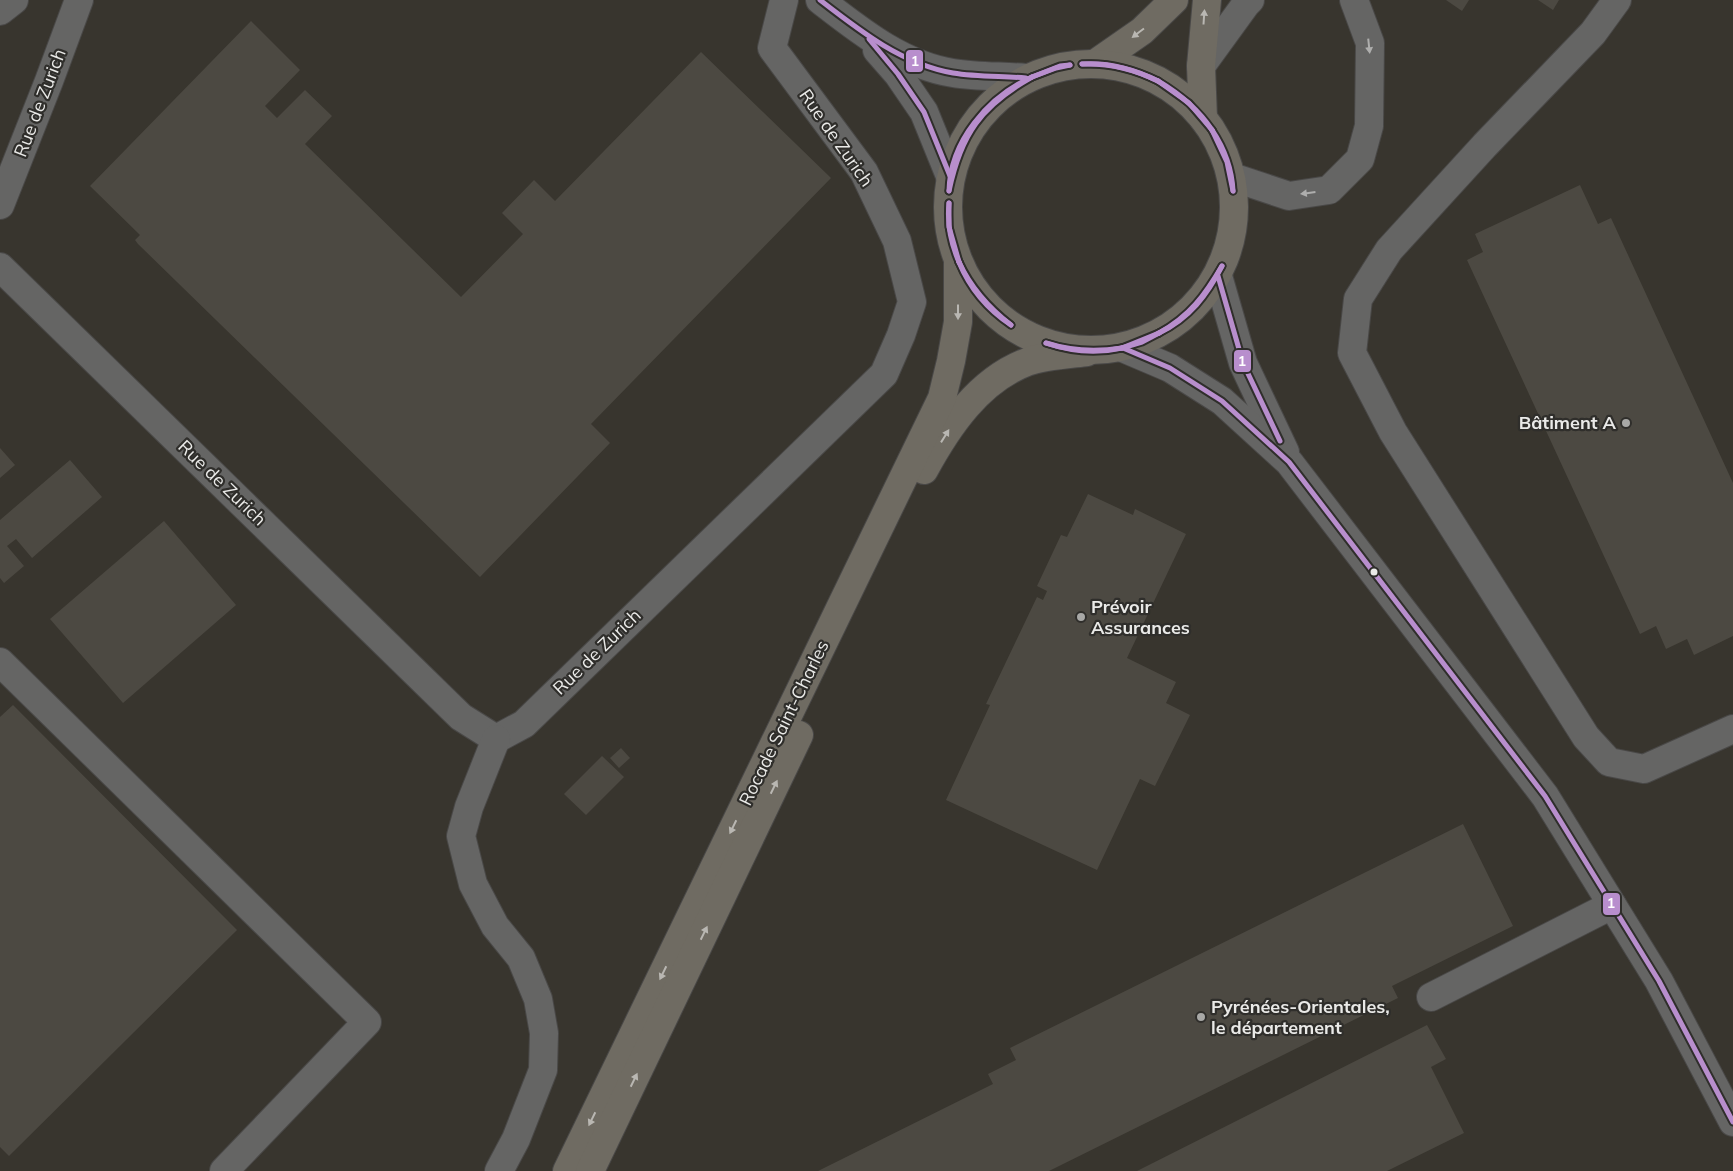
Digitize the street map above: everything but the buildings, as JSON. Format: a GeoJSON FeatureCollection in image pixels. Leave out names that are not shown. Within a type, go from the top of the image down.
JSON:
{"type":"FeatureCollection","features":[{"type":"Feature","properties":{"kind":"main road"},"geometry":{"type":"LineString","coordinates":[[1096,63],[1142,31],[1174,0]]}},
{"type":"Feature","properties":{"kind":"main road"},"geometry":{"type":"LineString","coordinates":[[1204,118],[1201,66],[1206,0]]}},
{"type":"Feature","properties":{"kind":"main road"},"geometry":{"type":"LineString","coordinates":[[1088,352],[1047,344],[1010,326],[980,298],[958,263],[948,220],[950,176],[965,136],[991,103],[1026,78],[1060,66],[1096,63],[1137,70],[1173,89],[1204,118]]}},
{"type":"Feature","properties":{"kind":"main road","name":"Rocade Saint-Charles"},"geometry":{"type":"LineString","coordinates":[[590,1171],[925,468],[962,411],[992,380],[1028,361],[1123,348],[1161,334],[1194,309],[1218,276],[1231,244],[1235,210],[1232,176],[1221,146],[1204,118]]}},
{"type":"Feature","properties":{"kind":"main road","name":"Rocade Saint-Charles"},"geometry":{"type":"LineString","coordinates":[[567,1171],[942,398],[958,322],[958,263]]}},
{"type":"Feature","properties":{"kind":"street"},"geometry":{"type":"LineString","coordinates":[[0,11],[14,0]]}},
{"type":"Feature","properties":{"kind":"street","name":"Rue de Zurich"},"geometry":{"type":"LineString","coordinates":[[0,205],[79,0]]}},
{"type":"Feature","properties":{"kind":"street","name":"Rue de Zurich"},"geometry":{"type":"LineString","coordinates":[[0,267],[461,717],[496,739],[524,724],[884,374],[901,335],[912,302],[897,241],[864,172],[772,48],[784,0]]}},
{"type":"Feature","properties":{"kind":"street"},"geometry":{"type":"LineString","coordinates":[[820,0],[864,33],[908,59],[952,73],[1026,78]]}},
{"type":"Feature","properties":{"kind":"street"},"geometry":{"type":"LineString","coordinates":[[1201,66],[1250,0]]}},
{"type":"Feature","properties":{"kind":"street"},"geometry":{"type":"LineString","coordinates":[[1232,176],[1288,196],[1329,190],[1360,159],[1369,126],[1370,43],[1354,0]]}},
{"type":"Feature","properties":{"kind":"street"},"geometry":{"type":"LineString","coordinates":[[1617,0],[1593,34],[1485,145],[1388,250],[1358,299],[1352,353],[1398,440],[1586,737],[1609,762],[1644,769],[1733,729]]}},
{"type":"Feature","properties":{"kind":"street"},"geometry":{"type":"LineString","coordinates":[[864,33],[898,74],[924,112],[950,176]]}},
{"type":"Feature","properties":{"kind":"street"},"geometry":{"type":"LineString","coordinates":[[1218,276],[1243,363],[1290,462]]}},
{"type":"Feature","properties":{"kind":"street"},"geometry":{"type":"LineString","coordinates":[[1123,348],[1170,368],[1222,401],[1290,462],[1545,796],[1659,981],[1733,1122]]}},
{"type":"Feature","properties":{"kind":"street"},"geometry":{"type":"LineString","coordinates":[[0,662],[367,1022],[224,1171]]}},
{"type":"Feature","properties":{"kind":"street"},"geometry":{"type":"LineString","coordinates":[[496,739],[468,806],[461,836],[473,884],[495,926],[521,958],[538,999],[544,1033],[542,1070],[516,1139],[499,1171]]}},
{"type":"Feature","properties":{"kind":"street"},"geometry":{"type":"LineString","coordinates":[[1431,997],[1612,905]]}},
{"type":"Feature","properties":{"kind":"shaded area"},"geometry":{"type":"Polygon","coordinates":[[[0,0],[1733,0],[1733,1171],[0,1171],[0,0]]]}},
{"type":"Feature","properties":{"kind":"transit line","name":"1"},"geometry":{"type":"LineString","coordinates":[[820,0],[882,45],[934,69],[971,75],[1026,78]]}},
{"type":"Feature","properties":{"kind":"transit line","name":"1"},"geometry":{"type":"LineString","coordinates":[[869,39],[898,74],[924,112],[950,176]]}},
{"type":"Feature","properties":{"kind":"transit line","name":"1"},"geometry":{"type":"LineString","coordinates":[[1082,64],[1102,64],[1121,67],[1158,81]]}},
{"type":"Feature","properties":{"kind":"transit line","name":"1"},"geometry":{"type":"LineString","coordinates":[[1082,64],[1121,68],[1140,73],[1158,81]]}},
{"type":"Feature","properties":{"kind":"transit line","name":"1"},"geometry":{"type":"LineString","coordinates":[[1032,77],[1060,66],[1070,65]]}},
{"type":"Feature","properties":{"kind":"transit line","name":"1"},"geometry":{"type":"LineString","coordinates":[[1032,77],[1070,65]]}},
{"type":"Feature","properties":{"kind":"transit line","name":"1"},"geometry":{"type":"LineString","coordinates":[[949,191],[956,155],[974,123],[1001,96],[1032,77]]}},
{"type":"Feature","properties":{"kind":"transit line","name":"1"},"geometry":{"type":"LineString","coordinates":[[949,191],[960,153],[976,124],[999,99],[1032,77]]}},
{"type":"Feature","properties":{"kind":"transit line","name":"1"},"geometry":{"type":"LineString","coordinates":[[1158,81],[1188,102],[1212,130]]}},
{"type":"Feature","properties":{"kind":"transit line","name":"1"},"geometry":{"type":"LineString","coordinates":[[1158,81],[1189,103],[1212,130]]}},
{"type":"Feature","properties":{"kind":"transit line","name":"1"},"geometry":{"type":"LineString","coordinates":[[1212,130],[1227,159],[1233,191]]}},
{"type":"Feature","properties":{"kind":"transit line","name":"1"},"geometry":{"type":"LineString","coordinates":[[1212,130],[1227,162],[1233,191]]}},
{"type":"Feature","properties":{"kind":"transit line","name":"1"},"geometry":{"type":"LineString","coordinates":[[949,203],[949,227],[959,262]]}},
{"type":"Feature","properties":{"kind":"transit line","name":"1"},"geometry":{"type":"LineString","coordinates":[[949,203],[950,233],[959,262]]}},
{"type":"Feature","properties":{"kind":"transit line","name":"1"},"geometry":{"type":"LineString","coordinates":[[959,262],[981,297],[1011,325]]}},
{"type":"Feature","properties":{"kind":"transit line","name":"1"},"geometry":{"type":"LineString","coordinates":[[959,262],[968,281],[980,298],[1011,325]]}},
{"type":"Feature","properties":{"kind":"transit line","name":"1"},"geometry":{"type":"LineString","coordinates":[[1159,333],[1180,319],[1196,304],[1222,266]]}},
{"type":"Feature","properties":{"kind":"transit line","name":"1"},"geometry":{"type":"LineString","coordinates":[[1159,333],[1189,313],[1204,296],[1222,266]]}},
{"type":"Feature","properties":{"kind":"transit line","name":"1"},"geometry":{"type":"LineString","coordinates":[[1218,276],[1243,363],[1280,441]]}},
{"type":"Feature","properties":{"kind":"transit line","name":"1"},"geometry":{"type":"LineString","coordinates":[[1122,348],[1159,333]]}},
{"type":"Feature","properties":{"kind":"transit line","name":"1"},"geometry":{"type":"LineString","coordinates":[[1122,348],[1142,342],[1159,333]]}},
{"type":"Feature","properties":{"kind":"transit line","name":"1"},"geometry":{"type":"LineString","coordinates":[[1046,343],[1084,350],[1122,348]]}},
{"type":"Feature","properties":{"kind":"transit line","name":"1"},"geometry":{"type":"LineString","coordinates":[[1046,343],[1084,351],[1122,348]]}},
{"type":"Feature","properties":{"kind":"transit line","name":"1"},"geometry":{"type":"LineString","coordinates":[[1123,348],[1170,368],[1222,401],[1289,462],[1545,796],[1659,981],[1733,1122]]}},
{"type":"Feature","properties":{"kind":"place","name":"Bâtiment A"},"geometry":{"type":"Point","coordinates":[1626,423]}},
{"type":"Feature","properties":{"kind":"place","name":"Prévoir Assurances"},"geometry":{"type":"Point","coordinates":[1081,617]}},
{"type":"Feature","properties":{"kind":"place","name":"Pyrénées-Orientales, le département"},"geometry":{"type":"Point","coordinates":[1201,1017]}}]}
